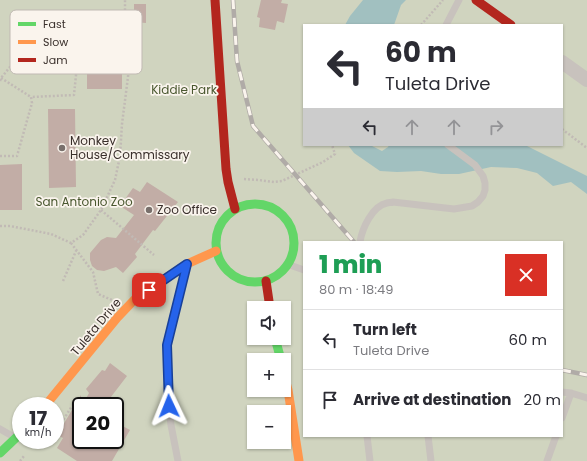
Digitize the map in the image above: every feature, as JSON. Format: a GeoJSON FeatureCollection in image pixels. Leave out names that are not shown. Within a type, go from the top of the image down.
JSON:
{"type":"FeatureCollection","features":[{"type":"Feature","properties":{"kind":"street"},"geometry":{"type":"LineString","coordinates":[[216,0],[226,169],[235,209]]}},
{"type":"Feature","properties":{"kind":"street"},"geometry":{"type":"LineString","coordinates":[[476,0],[510,24]]}},
{"type":"Feature","properties":{"kind":"street"},"geometry":{"type":"LineString","coordinates":[[563,63],[587,80]]}},
{"type":"Feature","properties":{"kind":"street"},"geometry":{"type":"LineString","coordinates":[[251,204],[262,204],[272,207],[287,220],[292,230],[294,240],[293,250],[290,260],[284,269],[276,276],[266,281],[253,282],[240,280],[229,273],[221,263],[216,251],[215,242],[217,233],[220,224],[226,216],[235,209],[251,204]]}},
{"type":"Feature","properties":{"kind":"street","name":"Tuleta Drive"},"geometry":{"type":"LineString","coordinates":[[52,397],[117,318],[136,298],[187,264],[216,251]]}},
{"type":"Feature","properties":{"kind":"street"},"geometry":{"type":"LineString","coordinates":[[266,281],[269,301]]}},
{"type":"Feature","properties":{"kind":"street"},"geometry":{"type":"LineString","coordinates":[[289,397],[299,461]]}},
{"type":"Feature","properties":{"kind":"street"},"geometry":{"type":"LineString","coordinates":[[0,453],[12,441]]}},
{"type":"Feature","properties":{"kind":"lane"},"geometry":{"type":"LineString","coordinates":[[447,24],[459,0]]}},
{"type":"Feature","properties":{"kind":"lane"},"geometry":{"type":"LineString","coordinates":[[360,241],[367,221],[381,205],[386,203],[393,202],[454,209],[472,206],[478,202],[483,196],[485,190],[483,176],[475,165],[449,146]]}},
{"type":"Feature","properties":{"kind":"lane"},"geometry":{"type":"LineString","coordinates":[[178,461],[169,406],[167,345],[187,264]]}},
{"type":"Feature","properties":{"kind":"lane"},"geometry":{"type":"LineString","coordinates":[[287,264],[303,270]]}},
{"type":"Feature","properties":{"kind":"lane"},"geometry":{"type":"LineString","coordinates":[[563,392],[587,398]]}},
{"type":"Feature","properties":{"kind":"lane"},"geometry":{"type":"LineString","coordinates":[[563,415],[571,393]]}},
{"type":"Feature","properties":{"kind":"lane"},"geometry":{"type":"LineString","coordinates":[[0,429],[12,433]]}},
{"type":"Feature","properties":{"kind":"lane"},"geometry":{"type":"LineString","coordinates":[[366,437],[370,461]]}},
{"type":"Feature","properties":{"kind":"lane"},"geometry":{"type":"LineString","coordinates":[[428,437],[431,461]]}},
{"type":"Feature","properties":{"kind":"lane"},"geometry":{"type":"LineString","coordinates":[[547,461],[556,437]]}},
{"type":"Feature","properties":{"kind":"path"},"geometry":{"type":"LineString","coordinates":[[124,0],[124,10]]}},
{"type":"Feature","properties":{"kind":"path"},"geometry":{"type":"LineString","coordinates":[[422,24],[443,0]]}},
{"type":"Feature","properties":{"kind":"path"},"geometry":{"type":"LineString","coordinates":[[10,68],[1,79],[32,97],[74,95],[76,74]]}},
{"type":"Feature","properties":{"kind":"path"},"geometry":{"type":"LineString","coordinates":[[71,243],[83,235],[101,210],[115,180],[120,156],[122,124],[128,74]]}},
{"type":"Feature","properties":{"kind":"path"},"geometry":{"type":"LineString","coordinates":[[0,156],[17,156],[32,103],[32,97]]}},
{"type":"Feature","properties":{"kind":"path"},"geometry":{"type":"LineString","coordinates":[[563,130],[587,148]]}},
{"type":"Feature","properties":{"kind":"path"},"geometry":{"type":"LineString","coordinates":[[228,182],[237,179],[274,182],[282,181],[323,162],[335,154],[332,146]]}},
{"type":"Feature","properties":{"kind":"path"},"geometry":{"type":"LineString","coordinates":[[101,210],[154,255]]}},
{"type":"Feature","properties":{"kind":"path"},"geometry":{"type":"LineString","coordinates":[[0,226],[10,226],[51,234],[71,243],[93,272],[98,294],[112,300]]}},
{"type":"Feature","properties":{"kind":"path"},"geometry":{"type":"LineString","coordinates":[[63,281],[76,251]]}},
{"type":"Feature","properties":{"kind":"path"},"geometry":{"type":"LineString","coordinates":[[64,419],[72,406]]}},
{"type":"Feature","properties":{"kind":"green space"},"geometry":{"type":"Polygon","coordinates":[[[0,0],[587,0],[587,461],[0,461],[0,0]]]}},
{"type":"Feature","properties":{"kind":"water"},"geometry":{"type":"Polygon","coordinates":[[[363,0],[406,0],[401,5],[394,24],[346,24],[363,0]]]}},
{"type":"Feature","properties":{"kind":"water"},"geometry":{"type":"Polygon","coordinates":[[[349,146],[372,146],[382,151],[388,146],[527,146],[587,176],[587,194],[571,182],[553,186],[537,173],[517,168],[491,167],[459,174],[441,174],[421,171],[380,171],[354,153],[349,146]]]}},
{"type":"Feature","properties":{"kind":"building"},"geometry":{"type":"Polygon","coordinates":[[[261,0],[282,0],[281,3],[288,4],[284,23],[277,21],[275,30],[259,27],[260,18],[257,17],[261,0]]]}},
{"type":"Feature","properties":{"kind":"building"},"geometry":{"type":"Polygon","coordinates":[[[134,4],[146,4],[146,23],[142,23],[142,10],[134,10],[134,4]]]}},
{"type":"Feature","properties":{"kind":"building"},"geometry":{"type":"Polygon","coordinates":[[[87,74],[122,74],[122,89],[87,89],[87,74]]]}},
{"type":"Feature","properties":{"kind":"building","name":"Monkey House/Commissary"},"geometry":{"type":"Polygon","coordinates":[[[48,109],[75,109],[76,187],[49,188],[48,109]]]}},
{"type":"Feature","properties":{"kind":"building"},"geometry":{"type":"Polygon","coordinates":[[[22,164],[22,210],[0,210],[0,165],[22,164]]]}},
{"type":"Feature","properties":{"kind":"building"},"geometry":{"type":"Polygon","coordinates":[[[147,182],[178,202],[155,231],[153,230],[135,254],[137,257],[123,273],[116,267],[104,271],[97,270],[92,266],[90,253],[101,240],[107,237],[116,238],[134,215],[120,206],[133,188],[140,192],[147,182]]]}},
{"type":"Feature","properties":{"kind":"building"},"geometry":{"type":"Polygon","coordinates":[[[110,363],[127,376],[111,397],[87,397],[89,393],[86,389],[102,370],[105,371],[110,363]]]}},
{"type":"Feature","properties":{"kind":"building"},"geometry":{"type":"Polygon","coordinates":[[[72,410],[72,449],[119,449],[112,461],[77,461],[59,449],[64,449],[64,423],[72,410]]]}},
{"type":"Feature","properties":{"kind":"building"},"geometry":{"type":"Polygon","coordinates":[[[124,427],[130,430],[124,440],[124,427]]]}},
{"type":"Feature","properties":{"kind":"railway"},"geometry":{"type":"LineString","coordinates":[[233,0],[237,61],[253,126],[353,241]]}},
{"type":"Feature","properties":{"kind":"railway"},"geometry":{"type":"LineString","coordinates":[[563,370],[587,375]]}},
{"type":"Feature","properties":{"kind":"traffic: fast"},"geometry":{"type":"LineString","coordinates":[[255,204],[270,207],[283,215],[291,228],[294,243],[291,258],[283,271],[270,279],[255,282],[240,279],[227,271],[219,258],[216,243],[219,228],[227,215],[240,207],[255,204]]}},
{"type":"Feature","properties":{"kind":"traffic: fast"},"geometry":{"type":"LineString","coordinates":[[277,345],[279,353]]}},
{"type":"Feature","properties":{"kind":"traffic: fast"},"geometry":{"type":"LineString","coordinates":[[0,453],[12,442]]}},
{"type":"Feature","properties":{"kind":"traffic: slow"},"geometry":{"type":"LineString","coordinates":[[52,397],[117,318],[136,298],[187,264],[216,251]]}},
{"type":"Feature","properties":{"kind":"traffic: slow"},"geometry":{"type":"LineString","coordinates":[[289,397],[299,461]]}},
{"type":"Feature","properties":{"kind":"traffic: jam"},"geometry":{"type":"LineString","coordinates":[[215,0],[226,169],[235,209]]}},
{"type":"Feature","properties":{"kind":"traffic: jam"},"geometry":{"type":"LineString","coordinates":[[476,0],[510,24]]}},
{"type":"Feature","properties":{"kind":"traffic: jam"},"geometry":{"type":"LineString","coordinates":[[266,281],[269,301]]}},
{"type":"Feature","properties":{"kind":"place","name":"Monkey House/Commissary"},"geometry":{"type":"Point","coordinates":[62,148]}},
{"type":"Feature","properties":{"kind":"place","name":"Zoo Office"},"geometry":{"type":"Point","coordinates":[149,210]}},
{"type":"Feature","properties":{"kind":"route"},"geometry":{"type":"LineString","coordinates":[[149,290],[187,264],[167,345],[169,406]]}},
{"type":"Feature","properties":{"kind":"park label","name":"Kiddie Park"},"geometry":{"type":"Point","coordinates":[184,90]}},
{"type":"Feature","properties":{"kind":"park label","name":"San Antonio Zoo"},"geometry":{"type":"Point","coordinates":[84,202]}}]}
